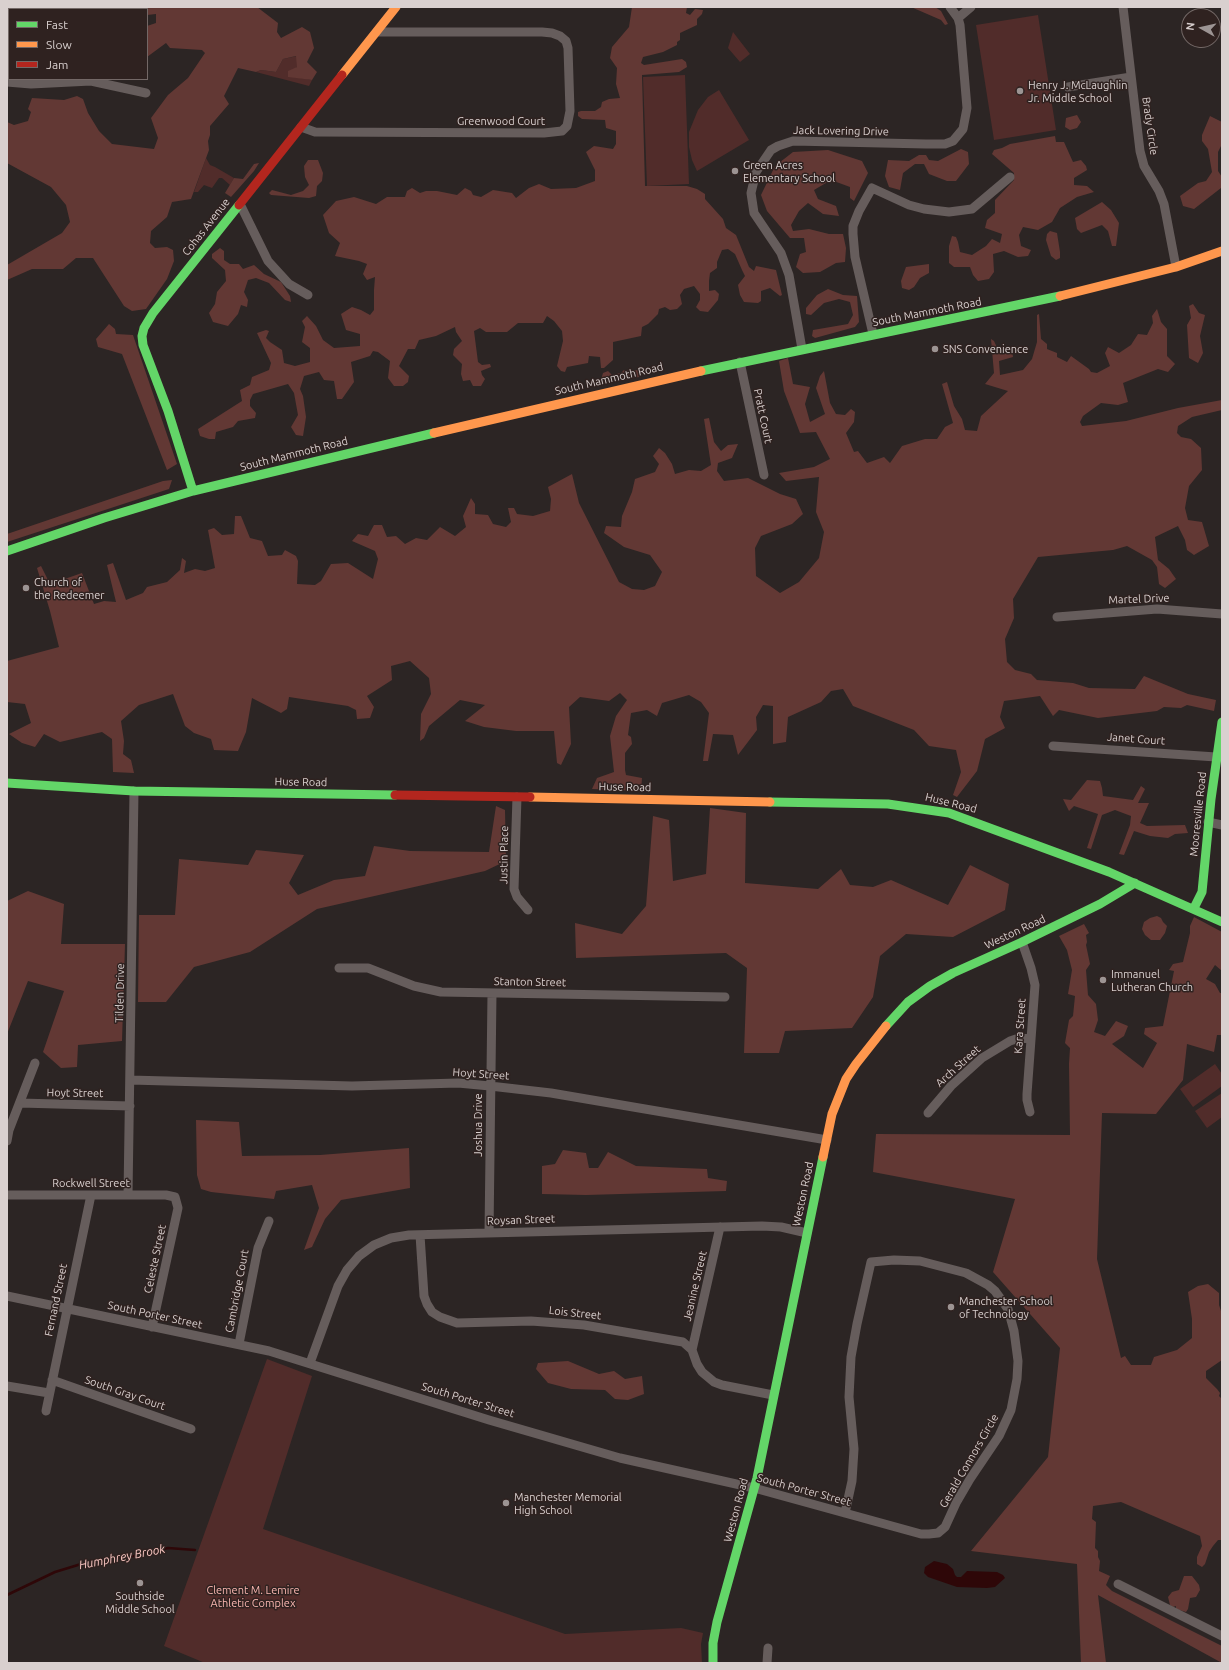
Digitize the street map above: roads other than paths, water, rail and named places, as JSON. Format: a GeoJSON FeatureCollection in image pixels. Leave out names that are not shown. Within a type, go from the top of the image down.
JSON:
{"type":"FeatureCollection","features":[{"type":"Feature","properties":{"kind":"street","name":"Cohas Avenue"},"geometry":{"type":"LineString","coordinates":[[193,491],[168,411],[143,345],[142,336],[144,328],[150,316],[396,7]]}},
{"type":"Feature","properties":{"kind":"street","name":"Jack Lovering Drive"},"geometry":{"type":"LineString","coordinates":[[802,349],[789,275],[780,253],[754,213],[751,193],[756,172],[770,150],[793,141],[945,144],[953,141],[963,129],[967,108],[960,25],[958,18],[950,7]]}},
{"type":"Feature","properties":{"kind":"street"},"geometry":{"type":"LineString","coordinates":[[958,18],[971,7]]}},
{"type":"Feature","properties":{"kind":"street","name":"Brady Circle"},"geometry":{"type":"LineString","coordinates":[[1123,7],[1142,159],[1144,166],[1159,191],[1164,204],[1176,267]]}},
{"type":"Feature","properties":{"kind":"street","name":"Greenwood Court"},"geometry":{"type":"LineString","coordinates":[[301,127],[314,132],[544,133],[562,131],[567,126],[570,111],[568,48],[566,42],[560,36],[542,32],[377,32]]}},
{"type":"Feature","properties":{"kind":"street"},"geometry":{"type":"LineString","coordinates":[[1068,87],[1131,77]]}},
{"type":"Feature","properties":{"kind":"street"},"geometry":{"type":"LineString","coordinates":[[7,82],[31,84],[91,81],[146,93]]}},
{"type":"Feature","properties":{"kind":"street"},"geometry":{"type":"LineString","coordinates":[[873,334],[855,257],[853,234],[853,226],[859,211],[872,188],[909,205],[924,209],[949,212],[972,209],[1010,177]]}},
{"type":"Feature","properties":{"kind":"street"},"geometry":{"type":"LineString","coordinates":[[240,204],[268,261],[289,284],[308,295]]}},
{"type":"Feature","properties":{"kind":"street","name":"South Mammoth Road"},"geometry":{"type":"LineString","coordinates":[[7,551],[104,518],[193,491],[537,408],[740,362],[1089,290],[1176,267],[1222,251]]}},
{"type":"Feature","properties":{"kind":"street","name":"Pratt Court"},"geometry":{"type":"LineString","coordinates":[[740,362],[764,475]]}},
{"type":"Feature","properties":{"kind":"street","name":"Martel Drive"},"geometry":{"type":"LineString","coordinates":[[1058,617],[1157,609],[1222,614]]}},
{"type":"Feature","properties":{"kind":"street","name":"Mooresville Road"},"geometry":{"type":"LineString","coordinates":[[1194,908],[1202,892],[1208,822],[1222,722]]}},
{"type":"Feature","properties":{"kind":"street","name":"Janet Court"},"geometry":{"type":"LineString","coordinates":[[1053,746],[1216,757]]}},
{"type":"Feature","properties":{"kind":"street","name":"Huse Road"},"geometry":{"type":"LineString","coordinates":[[7,783],[134,791],[888,804],[917,807],[949,813],[978,822],[1135,883],[1194,908],[1222,922]]}},
{"type":"Feature","properties":{"kind":"street","name":"Tilden Drive"},"geometry":{"type":"LineString","coordinates":[[128,1195],[134,791]]}},
{"type":"Feature","properties":{"kind":"street","name":"Justin Place"},"geometry":{"type":"LineString","coordinates":[[517,797],[514,889],[517,897],[528,910]]}},
{"type":"Feature","properties":{"kind":"street"},"geometry":{"type":"LineString","coordinates":[[1208,822],[1222,825]]}},
{"type":"Feature","properties":{"kind":"street","name":"Weston Road"},"geometry":{"type":"LineString","coordinates":[[713,1663],[713,1643],[716,1622],[754,1488],[832,1114],[846,1080],[872,1043],[908,1002],[930,986],[953,973],[1022,942],[1100,904],[1135,883]]}},
{"type":"Feature","properties":{"kind":"street","name":"Kara Street"},"geometry":{"type":"LineString","coordinates":[[1022,942],[1031,968],[1034,985],[1027,1100],[1030,1112]]}},
{"type":"Feature","properties":{"kind":"street","name":"Stanton Street"},"geometry":{"type":"LineString","coordinates":[[338,968],[368,968],[433,991],[454,993],[725,997]]}},
{"type":"Feature","properties":{"kind":"street","name":"Joshua Drive"},"geometry":{"type":"LineString","coordinates":[[489,1233],[492,993]]}},
{"type":"Feature","properties":{"kind":"street","name":"Arch Street"},"geometry":{"type":"LineString","coordinates":[[928,1113],[951,1086],[982,1058],[1010,1041],[1031,1038]]}},
{"type":"Feature","properties":{"kind":"street"},"geometry":{"type":"LineString","coordinates":[[7,1141],[9,1130],[35,1064]]}},
{"type":"Feature","properties":{"kind":"street","name":"Hoyt Street"},"geometry":{"type":"LineString","coordinates":[[130,1080],[352,1086],[458,1083],[551,1094],[827,1140]]}},
{"type":"Feature","properties":{"kind":"street","name":"Hoyt Street"},"geometry":{"type":"LineString","coordinates":[[20,1103],[130,1106]]}},
{"type":"Feature","properties":{"kind":"street","name":"Rockwell Street"},"geometry":{"type":"LineString","coordinates":[[7,1195],[166,1194],[175,1197]]}},
{"type":"Feature","properties":{"kind":"street","name":"Fernand Street"},"geometry":{"type":"LineString","coordinates":[[46,1411],[91,1195]]}},
{"type":"Feature","properties":{"kind":"street","name":"Celeste Street"},"geometry":{"type":"LineString","coordinates":[[152,1327],[178,1208],[175,1197]]}},
{"type":"Feature","properties":{"kind":"street","name":"Cambridge Court"},"geometry":{"type":"LineString","coordinates":[[239,1344],[258,1248],[270,1221]]}},
{"type":"Feature","properties":{"kind":"street","name":"Roysan Street"},"geometry":{"type":"LineString","coordinates":[[310,1363],[338,1286],[351,1265],[359,1256],[374,1245],[396,1238],[420,1235],[772,1226],[794,1229],[807,1233]]}},
{"type":"Feature","properties":{"kind":"street","name":"Jeanine Street"},"geometry":{"type":"LineString","coordinates":[[692,1350],[720,1227]]}},
{"type":"Feature","properties":{"kind":"street","name":"Lois Street"},"geometry":{"type":"LineString","coordinates":[[420,1235],[424,1296],[432,1312],[448,1321],[466,1323],[531,1321],[584,1324],[683,1342],[692,1350]]}},
{"type":"Feature","properties":{"kind":"street","name":"Gerald Connors Circle"},"geometry":{"type":"LineString","coordinates":[[845,1513],[852,1481],[854,1449],[849,1397],[851,1357],[871,1262],[894,1260],[920,1261],[966,1273],[988,1285],[995,1291],[1008,1309],[1014,1331],[1018,1361],[1017,1379],[1011,1410],[1006,1423],[986,1458],[970,1479],[944,1527],[938,1532],[922,1534]]}},
{"type":"Feature","properties":{"kind":"street","name":"South Porter Street"},"geometry":{"type":"LineString","coordinates":[[7,1296],[269,1351],[489,1420],[620,1458],[754,1488],[922,1534]]}},
{"type":"Feature","properties":{"kind":"street"},"geometry":{"type":"LineString","coordinates":[[692,1350],[697,1364],[702,1372],[714,1382],[722,1385],[773,1395]]}},
{"type":"Feature","properties":{"kind":"street","name":"South Gray Court"},"geometry":{"type":"LineString","coordinates":[[52,1380],[190,1429]]}},
{"type":"Feature","properties":{"kind":"street"},"geometry":{"type":"LineString","coordinates":[[7,1386],[49,1393]]}},
{"type":"Feature","properties":{"kind":"street"},"geometry":{"type":"LineString","coordinates":[[1118,1584],[1222,1636]]}},
{"type":"Feature","properties":{"kind":"street"},"geometry":{"type":"LineString","coordinates":[[767,1663],[768,1648]]}},
{"type":"Feature","properties":{"kind":"waterway","name":"Humphrey Brook"},"geometry":{"type":"LineString","coordinates":[[7,1595],[55,1572],[91,1561],[134,1556],[168,1548],[195,1550]]}},
{"type":"Feature","properties":{"kind":"place","name":"Henry J. McLaughlin Jr. Middle School"},"geometry":{"type":"Point","coordinates":[1020,91]}},
{"type":"Feature","properties":{"kind":"place","name":"Green Acres Elementary School"},"geometry":{"type":"Point","coordinates":[735,171]}},
{"type":"Feature","properties":{"kind":"place","name":"SNS Convenience"},"geometry":{"type":"Point","coordinates":[935,349]}},
{"type":"Feature","properties":{"kind":"place","name":"Church of the Redeemer"},"geometry":{"type":"Point","coordinates":[26,588]}},
{"type":"Feature","properties":{"kind":"place","name":"Immanuel Lutheran Church"},"geometry":{"type":"Point","coordinates":[1103,980]}},
{"type":"Feature","properties":{"kind":"place","name":"Manchester School of Technology"},"geometry":{"type":"Point","coordinates":[951,1307]}},
{"type":"Feature","properties":{"kind":"place","name":"Manchester Memorial High School"},"geometry":{"type":"Point","coordinates":[506,1503]}},
{"type":"Feature","properties":{"kind":"place","name":"Southside Middle School"},"geometry":{"type":"Point","coordinates":[140,1583]}},
{"type":"Feature","properties":{"kind":"park label","name":"Clement M. Lemire Athletic Complex"},"geometry":{"type":"Point","coordinates":[253,1596]}}]}
